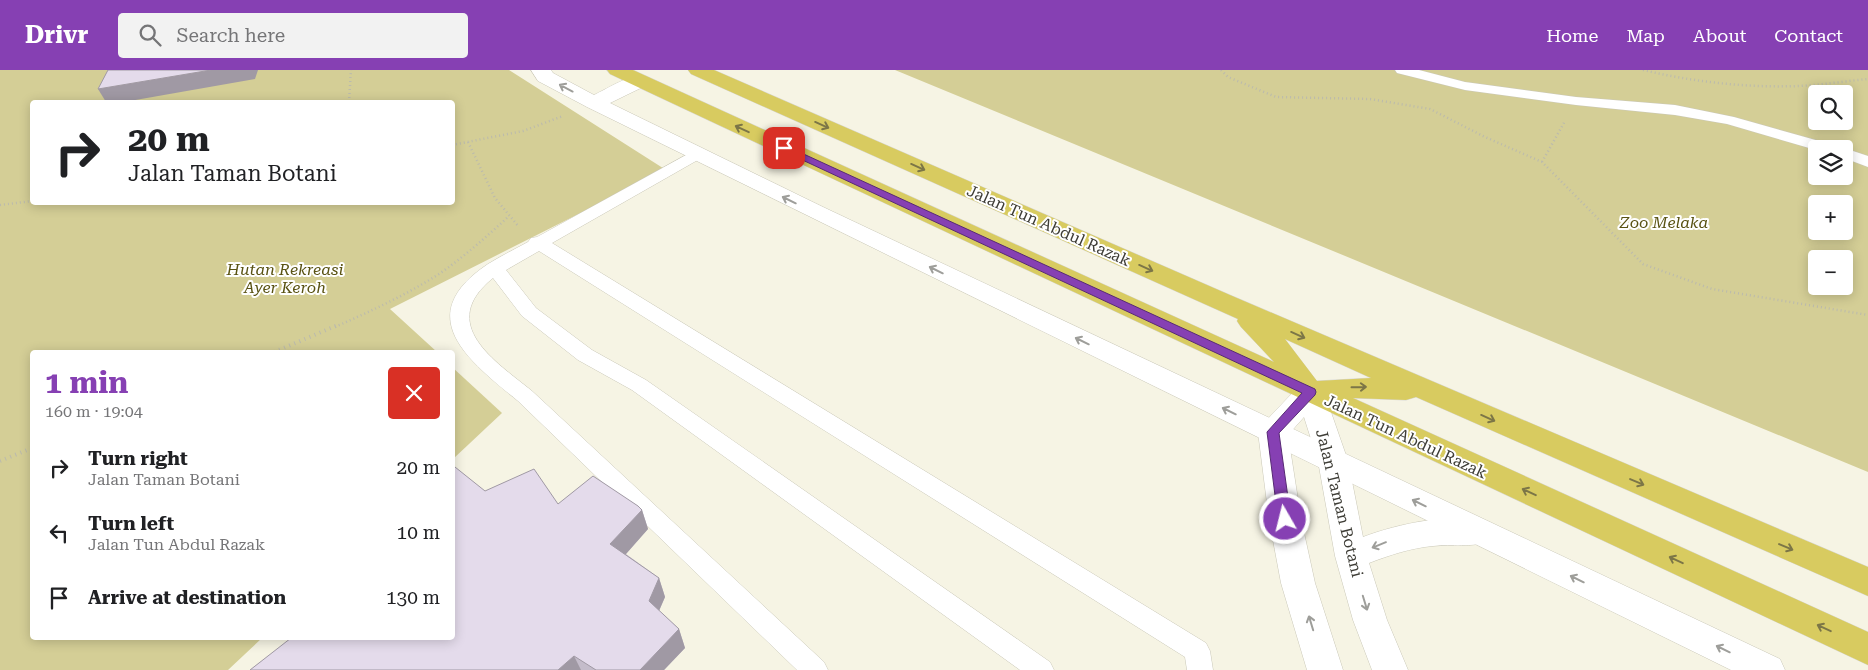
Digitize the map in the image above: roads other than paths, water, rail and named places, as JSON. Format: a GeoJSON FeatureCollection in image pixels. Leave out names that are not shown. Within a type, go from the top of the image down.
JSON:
{"type":"FeatureCollection","features":[{"type":"Feature","properties":{"kind":"highway","name":"Jalan Tun Abdul Razak"},"geometry":{"type":"LineString","coordinates":[[617,70],[1868,649]]}},
{"type":"Feature","properties":{"kind":"highway","name":"Jalan Tun Abdul Razak"},"geometry":{"type":"LineString","coordinates":[[698,70],[1221,301],[1868,582]]}},
{"type":"Feature","properties":{"kind":"highway"},"geometry":{"type":"LineString","coordinates":[[1221,301],[1249,320],[1274,342],[1294,366],[1310,392],[1342,387],[1374,387],[1408,390],[1443,398]]}},
{"type":"Feature","properties":{"kind":"street"},"geometry":{"type":"LineString","coordinates":[[541,70],[545,77],[697,154],[1332,462],[1767,670]]}},
{"type":"Feature","properties":{"kind":"street"},"geometry":{"type":"LineString","coordinates":[[594,103],[640,81]]}},
{"type":"Feature","properties":{"kind":"street"},"geometry":{"type":"LineString","coordinates":[[1273,432],[1310,392]]}},
{"type":"Feature","properties":{"kind":"street","name":"Jalan Taman Botani"},"geometry":{"type":"LineString","coordinates":[[1310,392],[1332,462],[1351,556],[1370,620],[1390,670]]}},
{"type":"Feature","properties":{"kind":"street"},"geometry":{"type":"LineString","coordinates":[[1273,432],[1285,519],[1298,583],[1325,670]]}},
{"type":"Feature","properties":{"kind":"street"},"geometry":{"type":"LineString","coordinates":[[1351,556],[1389,541],[1432,533],[1479,532]]}},
{"type":"Feature","properties":{"kind":"lane"},"geometry":{"type":"LineString","coordinates":[[1402,70],[1465,86],[1576,101],[1675,110],[1729,120],[1808,142]]}},
{"type":"Feature","properties":{"kind":"lane"},"geometry":{"type":"LineString","coordinates":[[697,154],[537,242],[495,268],[470,290],[462,302],[459,316],[460,329],[467,343],[478,356],[525,396],[815,670]]}},
{"type":"Feature","properties":{"kind":"lane"},"geometry":{"type":"LineString","coordinates":[[1853,156],[1868,162]]}},
{"type":"Feature","properties":{"kind":"lane"},"geometry":{"type":"LineString","coordinates":[[537,242],[1197,651],[1200,670]]}},
{"type":"Feature","properties":{"kind":"lane"},"geometry":{"type":"LineString","coordinates":[[495,268],[530,312],[585,355],[639,385],[1041,670]]}},
{"type":"Feature","properties":{"kind":"park label","name":"Zoo Melaka"},"geometry":{"type":"Point","coordinates":[1664,222]}},
{"type":"Feature","properties":{"kind":"park label","name":"Hutan Rekreasi Ayer Keroh"},"geometry":{"type":"Point","coordinates":[285,278]}}]}
